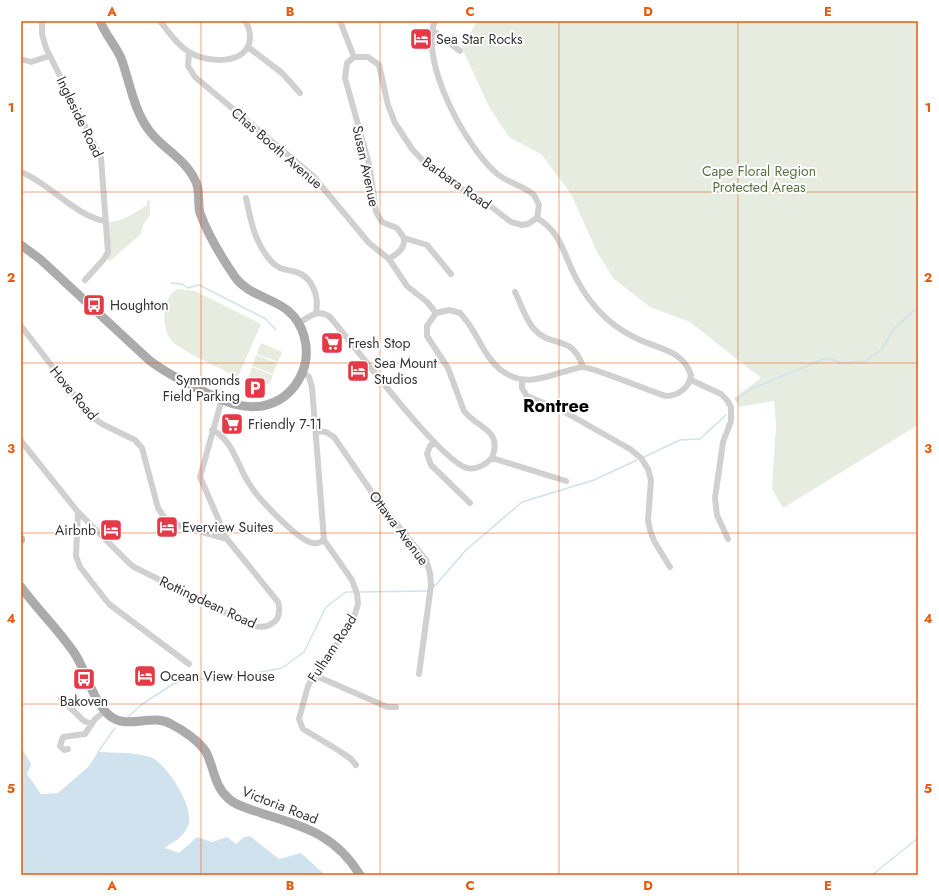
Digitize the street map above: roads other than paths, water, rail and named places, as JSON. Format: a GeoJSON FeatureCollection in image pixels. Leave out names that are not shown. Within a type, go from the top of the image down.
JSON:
{"type":"FeatureCollection","features":[{"type":"Feature","properties":{"kind":"main road"},"geometry":{"type":"LineString","coordinates":[[21,244],[40,259],[149,360],[160,368],[222,399],[247,407],[272,403],[290,391],[303,372],[306,362],[306,345],[299,323],[287,309],[242,284],[232,272],[212,238],[200,212],[196,181],[185,165],[156,139],[143,122],[120,58],[100,21]]}},
{"type":"Feature","properties":{"kind":"main road"},"geometry":{"type":"LineString","coordinates":[[21,587],[73,651],[105,711]]}},
{"type":"Feature","properties":{"kind":"main road","name":"Victoria Road"},"geometry":{"type":"LineString","coordinates":[[105,711],[120,721],[156,719],[172,724],[202,747],[208,757],[217,784],[228,799],[251,810],[318,834],[340,849],[360,875]]}},
{"type":"Feature","properties":{"kind":"street","name":"Ingleside Road"},"geometry":{"type":"LineString","coordinates":[[42,21],[43,39],[49,56],[101,158],[106,256],[85,280]]}},
{"type":"Feature","properties":{"kind":"street"},"geometry":{"type":"LineString","coordinates":[[160,21],[174,39],[189,53],[206,59],[219,60],[235,57],[244,52],[248,47],[250,32],[245,21]]}},
{"type":"Feature","properties":{"kind":"street"},"geometry":{"type":"LineString","coordinates":[[340,21],[354,57]]}},
{"type":"Feature","properties":{"kind":"street"},"geometry":{"type":"LineString","coordinates":[[299,323],[316,312],[324,313],[330,317],[434,443],[466,468],[479,467],[492,458],[495,445],[492,435],[469,417],[464,411],[448,368],[428,340],[427,326],[436,313],[453,310],[460,313],[492,361],[505,372],[522,380],[544,378],[583,367],[666,396],[671,396],[685,388],[691,380],[690,370],[679,356],[638,339],[615,325],[597,309],[575,278],[557,236],[549,226],[537,218],[539,205],[534,195],[508,182],[494,172],[458,123],[446,97],[431,43],[432,30],[436,21]]}},
{"type":"Feature","properties":{"kind":"street"},"geometry":{"type":"LineString","coordinates":[[432,30],[460,51]]}},
{"type":"Feature","properties":{"kind":"street"},"geometry":{"type":"LineString","coordinates":[[248,47],[282,73],[300,93]]}},
{"type":"Feature","properties":{"kind":"street","name":"Chas Booth Avenue"},"geometry":{"type":"LineString","coordinates":[[189,53],[188,66],[195,77],[313,176],[369,243],[389,259],[406,286],[427,302],[436,313]]}},
{"type":"Feature","properties":{"kind":"street"},"geometry":{"type":"LineString","coordinates":[[21,60],[31,62],[49,56]]}},
{"type":"Feature","properties":{"kind":"street","name":"Barbara Road"},"geometry":{"type":"LineString","coordinates":[[354,57],[368,57],[379,65],[388,105],[395,123],[412,149],[427,165],[446,179],[489,205],[511,222],[528,224],[537,218]]}},
{"type":"Feature","properties":{"kind":"street","name":"Susan Avenue"},"geometry":{"type":"LineString","coordinates":[[354,57],[348,63],[345,78],[369,164],[376,212],[382,222],[397,228],[404,238]]}},
{"type":"Feature","properties":{"kind":"street"},"geometry":{"type":"LineString","coordinates":[[21,172],[36,179],[92,218],[105,221]]}},
{"type":"Feature","properties":{"kind":"street"},"geometry":{"type":"LineString","coordinates":[[246,198],[256,239],[263,251],[278,268],[297,272],[309,280],[318,301],[316,312]]}},
{"type":"Feature","properties":{"kind":"street"},"geometry":{"type":"LineString","coordinates":[[389,259],[401,251],[404,247],[404,238],[427,245],[451,274]]}},
{"type":"Feature","properties":{"kind":"street"},"geometry":{"type":"LineString","coordinates":[[515,292],[534,328],[544,336],[574,349],[579,355],[583,367]]}},
{"type":"Feature","properties":{"kind":"street","name":"Hove Road"},"geometry":{"type":"LineString","coordinates":[[21,326],[90,415],[102,424],[135,440],[142,448],[158,508],[164,517],[174,524],[227,539]]}},
{"type":"Feature","properties":{"kind":"street"},"geometry":{"type":"LineString","coordinates":[[212,430],[221,435],[226,442],[254,492],[296,534],[312,543],[317,544],[324,540],[312,387],[309,376],[303,372]]}},
{"type":"Feature","properties":{"kind":"street"},"geometry":{"type":"LineString","coordinates":[[522,380],[522,388],[527,396],[563,411],[630,449],[641,458],[648,469],[651,480],[648,514],[650,530],[654,541],[670,567]]}},
{"type":"Feature","properties":{"kind":"street"},"geometry":{"type":"LineString","coordinates":[[691,380],[721,394],[728,400],[731,407],[731,421],[723,442],[715,498],[717,515],[728,539]]}},
{"type":"Feature","properties":{"kind":"street","name":"Rottingdean Road"},"geometry":{"type":"LineString","coordinates":[[21,441],[78,512],[134,568],[248,624],[260,627],[268,626],[274,622],[278,615],[278,602],[227,539],[200,477],[212,430],[222,399]]}},
{"type":"Feature","properties":{"kind":"street","name":"Ottawa Avenue"},"geometry":{"type":"LineString","coordinates":[[316,431],[326,432],[334,437],[375,497],[426,560],[431,579],[419,674]]}},
{"type":"Feature","properties":{"kind":"street"},"geometry":{"type":"LineString","coordinates":[[434,443],[430,446],[427,454],[431,465],[470,503]]}},
{"type":"Feature","properties":{"kind":"street"},"geometry":{"type":"LineString","coordinates":[[492,458],[566,481]]}},
{"type":"Feature","properties":{"kind":"street"},"geometry":{"type":"LineString","coordinates":[[78,512],[76,556],[80,567],[109,604],[189,664]]}},
{"type":"Feature","properties":{"kind":"street","name":"Fulham Road"},"geometry":{"type":"LineString","coordinates":[[324,540],[352,580],[357,594],[358,604],[352,624],[314,675],[308,686],[301,706],[299,719],[301,726],[345,754],[356,765]]}},
{"type":"Feature","properties":{"kind":"street"},"geometry":{"type":"LineString","coordinates":[[314,675],[387,707],[396,707]]}},
{"type":"Feature","properties":{"kind":"street"},"geometry":{"type":"LineString","coordinates":[[61,700],[87,724],[92,724]]}},
{"type":"Feature","properties":{"kind":"street"},"geometry":{"type":"LineString","coordinates":[[68,749],[64,750],[60,746],[63,737],[85,734],[98,716],[105,711]]}},
{"type":"Feature","properties":{"kind":"water"},"geometry":{"type":"Polygon","coordinates":[[[21,747],[31,764],[27,774],[41,794],[58,793],[88,767],[98,752],[131,753],[150,757],[157,761],[171,777],[184,798],[188,809],[188,826],[178,839],[165,848],[179,853],[197,837],[212,842],[227,837],[236,844],[244,837],[250,836],[279,859],[301,853],[325,875],[21,875],[21,747]]]}},
{"type":"Feature","properties":{"kind":"waterway"},"geometry":{"type":"LineString","coordinates":[[171,283],[182,284],[188,288],[199,285],[266,319],[276,330]]}},
{"type":"Feature","properties":{"kind":"waterway"},"geometry":{"type":"LineString","coordinates":[[736,400],[751,389],[826,358],[843,363],[865,361],[881,350],[894,329],[918,308]]}},
{"type":"Feature","properties":{"kind":"waterway"},"geometry":{"type":"LineString","coordinates":[[644,457],[680,440],[700,439],[726,415]]}},
{"type":"Feature","properties":{"kind":"waterway"},"geometry":{"type":"LineString","coordinates":[[433,588],[466,550],[522,502],[594,480],[637,460]]}},
{"type":"Feature","properties":{"kind":"waterway"},"geometry":{"type":"LineString","coordinates":[[358,592],[428,591]]}},
{"type":"Feature","properties":{"kind":"waterway"},"geometry":{"type":"LineString","coordinates":[[127,718],[141,705],[173,684],[192,679],[215,679],[240,676],[282,668],[304,652],[326,607],[346,592],[353,592]]}},
{"type":"Feature","properties":{"kind":"waterway"},"geometry":{"type":"LineString","coordinates":[[98,752],[115,728]]}},
{"type":"Feature","properties":{"kind":"waterway"},"geometry":{"type":"LineString","coordinates":[[872,875],[918,838]]}},
{"type":"Feature","properties":{"kind":"place","name":"Sea Star Rocks"},"geometry":{"type":"Point","coordinates":[421,39]}},
{"type":"Feature","properties":{"kind":"place","name":"Houghton"},"geometry":{"type":"Point","coordinates":[94,305]}},
{"type":"Feature","properties":{"kind":"place","name":"Fresh Stop"},"geometry":{"type":"Point","coordinates":[332,343]}},
{"type":"Feature","properties":{"kind":"place","name":"Sea Mount Studios"},"geometry":{"type":"Point","coordinates":[358,371]}},
{"type":"Feature","properties":{"kind":"place","name":"Symmonds Field Parking"},"geometry":{"type":"Point","coordinates":[255,388]}},
{"type":"Feature","properties":{"kind":"place","name":"Friendly 7-11"},"geometry":{"type":"Point","coordinates":[232,424]}},
{"type":"Feature","properties":{"kind":"place","name":"Everview Suites"},"geometry":{"type":"Point","coordinates":[167,527]}},
{"type":"Feature","properties":{"kind":"place","name":"Airbnb"},"geometry":{"type":"Point","coordinates":[111,530]}},
{"type":"Feature","properties":{"kind":"place","name":"Ocean View House"},"geometry":{"type":"Point","coordinates":[145,676]}},
{"type":"Feature","properties":{"kind":"place","name":"Bakoven"},"geometry":{"type":"Point","coordinates":[84,679]}},
{"type":"Feature","properties":{"kind":"district","name":"Rontree"},"geometry":{"type":"Point","coordinates":[556,406]}},
{"type":"Feature","properties":{"kind":"park label","name":"Cape Floral Region Protected Areas"},"geometry":{"type":"Point","coordinates":[759,180]}}]}
